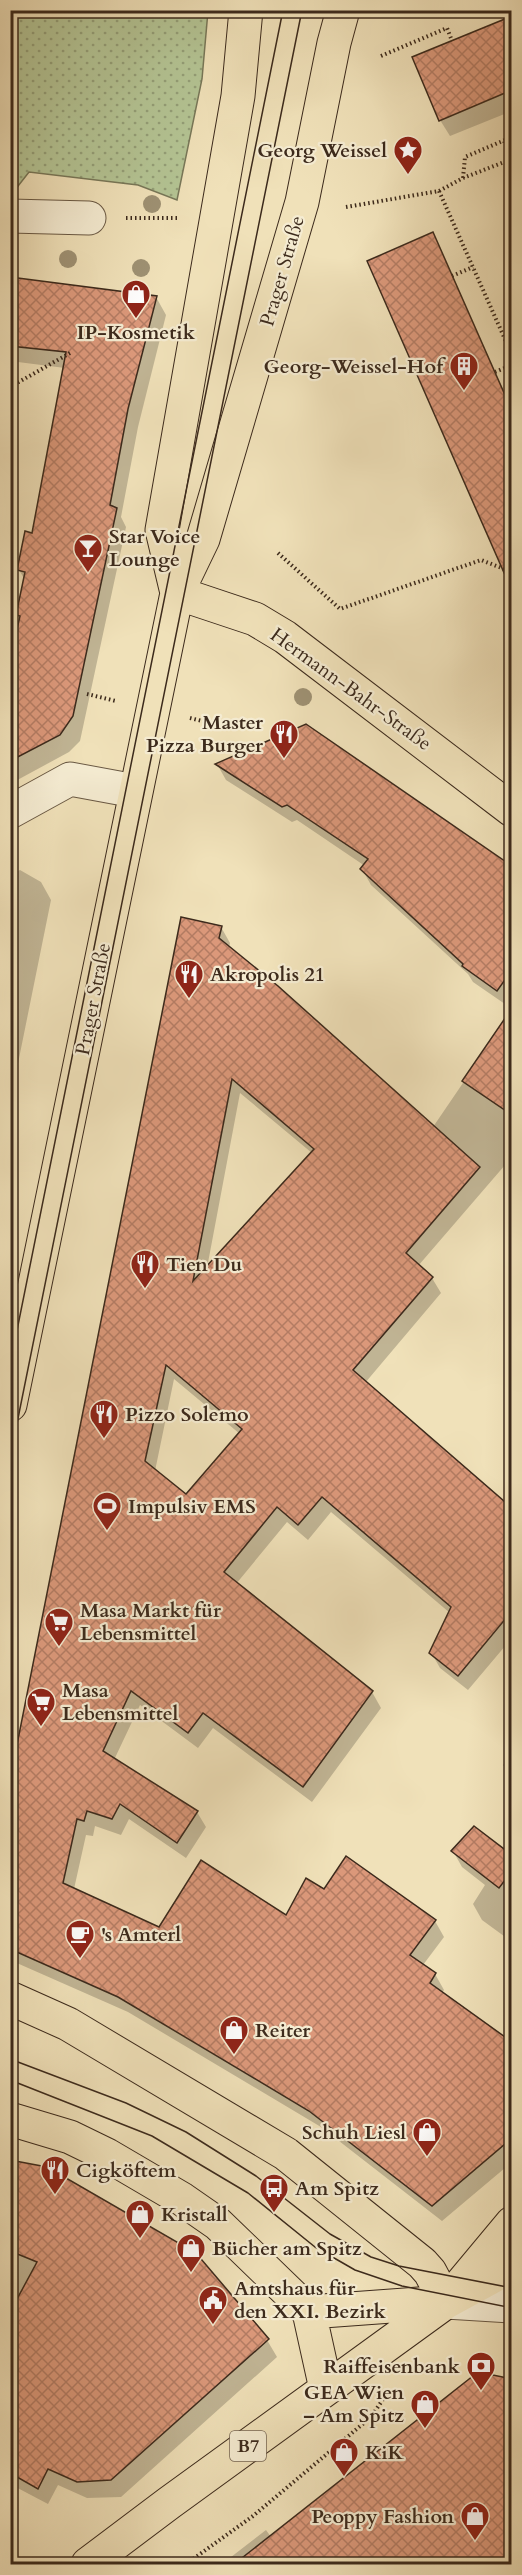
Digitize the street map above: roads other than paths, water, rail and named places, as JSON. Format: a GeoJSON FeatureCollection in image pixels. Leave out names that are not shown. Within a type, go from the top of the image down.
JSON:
{"type":"FeatureCollection","features":[{"type":"Feature","properties":{"kind":"main road","name":"Prager Straße"},"geometry":{"type":"LineString","coordinates":[[177,593],[162,530],[237,96],[246,10]]}},
{"type":"Feature","properties":{"kind":"main road","name":"Prager Straße"},"geometry":{"type":"LineString","coordinates":[[10,1405],[177,593],[203,539],[302,202],[334,43],[343,10]]}},
{"type":"Feature","properties":{"kind":"main road","name":"Hermann-Bahr-Straße"},"geometry":{"type":"LineString","coordinates":[[177,593],[255,619],[285,637],[512,810]]}},
{"type":"Feature","properties":{"kind":"main road"},"geometry":{"type":"LineString","coordinates":[[10,1998],[68,2024],[286,2154],[422,2264],[430,2272],[446,2302],[309,2312]]}},
{"type":"Feature","properties":{"kind":"main road"},"geometry":{"type":"LineString","coordinates":[[10,2120],[70,2137],[182,2199],[218,2224],[309,2312],[327,2389]]}},
{"type":"Feature","properties":{"kind":"main road","name":"B7"},"geometry":{"type":"LineString","coordinates":[[446,2302],[512,2223]]}},
{"type":"Feature","properties":{"kind":"main road","name":"B7"},"geometry":{"type":"LineString","coordinates":[[88,2565],[446,2302],[512,2266]]}},
{"type":"Feature","properties":{"kind":"street"},"geometry":{"type":"LineString","coordinates":[[10,216],[89,218]]}},
{"type":"Feature","properties":{"kind":"street"},"geometry":{"type":"LineString","coordinates":[[10,812],[70,780],[135,791]]}},
{"type":"Feature","properties":{"kind":"street"},"geometry":{"type":"LineString","coordinates":[[446,2302],[512,2306]]}},
{"type":"Feature","properties":{"kind":"tram line"},"geometry":{"type":"LineString","coordinates":[[10,1365],[283,10]]}},
{"type":"Feature","properties":{"kind":"tram line"},"geometry":{"type":"LineString","coordinates":[[10,1458],[302,10]]}},
{"type":"Feature","properties":{"kind":"tram line"},"geometry":{"type":"LineString","coordinates":[[10,2059],[126,2103],[186,2132],[256,2176],[330,2234],[371,2257],[399,2266],[512,2288]]}},
{"type":"Feature","properties":{"kind":"tram line"},"geometry":{"type":"LineString","coordinates":[[10,2080],[152,2136],[248,2193],[315,2247],[355,2270],[402,2286],[512,2308]]}},
{"type":"Feature","properties":{"kind":"place","name":"Georg Weissel"},"geometry":{"type":"Point","coordinates":[408,176]}},
{"type":"Feature","properties":{"kind":"place","name":"IP-Kosmetik"},"geometry":{"type":"Point","coordinates":[136,320]}},
{"type":"Feature","properties":{"kind":"place","name":"Georg-Weissel-Hof"},"geometry":{"type":"Point","coordinates":[464,392]}},
{"type":"Feature","properties":{"kind":"place","name":"Star Voice Lounge"},"geometry":{"type":"Point","coordinates":[88,574]}},
{"type":"Feature","properties":{"kind":"place","name":"Master Pizza Burger"},"geometry":{"type":"Point","coordinates":[284,760]}},
{"type":"Feature","properties":{"kind":"place","name":"Akropolis 21"},"geometry":{"type":"Point","coordinates":[189,1000]}},
{"type":"Feature","properties":{"kind":"place","name":"Tien Du"},"geometry":{"type":"Point","coordinates":[145,1290]}},
{"type":"Feature","properties":{"kind":"place","name":"Pizzo Solemo"},"geometry":{"type":"Point","coordinates":[104,1440]}},
{"type":"Feature","properties":{"kind":"place","name":"Impulsiv EMS"},"geometry":{"type":"Point","coordinates":[107,1532]}},
{"type":"Feature","properties":{"kind":"place","name":"Masa Markt für Lebensmittel"},"geometry":{"type":"Point","coordinates":[59,1648]}},
{"type":"Feature","properties":{"kind":"place","name":"Masa Lebensmittel"},"geometry":{"type":"Point","coordinates":[41,1728]}},
{"type":"Feature","properties":{"kind":"place","name":"'s Amterl"},"geometry":{"type":"Point","coordinates":[80,1960]}},
{"type":"Feature","properties":{"kind":"place","name":"Reiter"},"geometry":{"type":"Point","coordinates":[234,2056]}},
{"type":"Feature","properties":{"kind":"place","name":"Schuh Liesl"},"geometry":{"type":"Point","coordinates":[427,2158]}},
{"type":"Feature","properties":{"kind":"place","name":"Cigköftem"},"geometry":{"type":"Point","coordinates":[55,2196]}},
{"type":"Feature","properties":{"kind":"place","name":"Am Spitz"},"geometry":{"type":"Point","coordinates":[274,2214]}},
{"type":"Feature","properties":{"kind":"place","name":"Kristall"},"geometry":{"type":"Point","coordinates":[140,2240]}},
{"type":"Feature","properties":{"kind":"place","name":"Bücher am Spitz"},"geometry":{"type":"Point","coordinates":[191,2274]}},
{"type":"Feature","properties":{"kind":"place","name":"Amtshaus für den XXI. Bezirk"},"geometry":{"type":"Point","coordinates":[213,2326]}},
{"type":"Feature","properties":{"kind":"place","name":"Raiffeisenbank"},"geometry":{"type":"Point","coordinates":[481,2392]}},
{"type":"Feature","properties":{"kind":"place","name":"GEA Wien – Am Spitz"},"geometry":{"type":"Point","coordinates":[425,2430]}},
{"type":"Feature","properties":{"kind":"place","name":"KiK"},"geometry":{"type":"Point","coordinates":[344,2478]}},
{"type":"Feature","properties":{"kind":"place","name":"Peoppy Fashion"},"geometry":{"type":"Point","coordinates":[475,2542]}}]}
